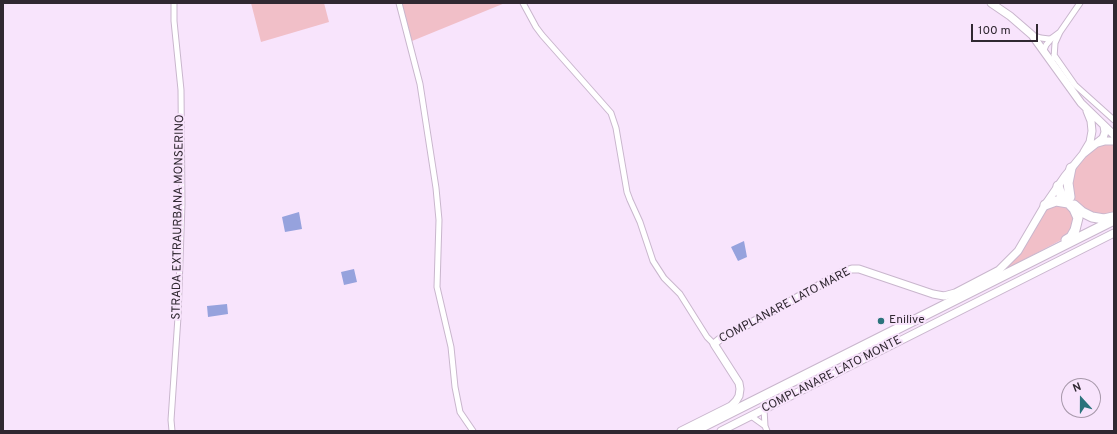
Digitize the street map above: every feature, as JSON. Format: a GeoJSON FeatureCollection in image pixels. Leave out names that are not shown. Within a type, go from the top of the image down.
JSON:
{"type":"FeatureCollection","features":[{"type":"Feature","properties":{"kind":"highway"},"geometry":{"type":"LineString","coordinates":[[1072,168],[1068,183],[1069,200],[1079,210],[1089,216],[1102,219],[1114,216]]}},
{"type":"Feature","properties":{"kind":"highway"},"geometry":{"type":"LineString","coordinates":[[1022,266],[1069,238],[1077,226],[1078,218],[1075,210],[1064,189],[1058,186]]}},
{"type":"Feature","properties":{"kind":"highway"},"geometry":{"type":"LineString","coordinates":[[1045,205],[1055,201],[1069,200]]}},
{"type":"Feature","properties":{"kind":"highway"},"geometry":{"type":"LineString","coordinates":[[694,431],[1114,220]]}},
{"type":"Feature","properties":{"kind":"highway"},"geometry":{"type":"LineString","coordinates":[[707,431],[1114,226]]}},
{"type":"Feature","properties":{"kind":"street","name":"STRADA EXTRAURBANA MONSERINO"},"geometry":{"type":"LineString","coordinates":[[172,431],[171,420],[178,317],[182,204],[181,90],[174,21],[174,3]]}},
{"type":"Feature","properties":{"kind":"street"},"geometry":{"type":"LineString","coordinates":[[399,3],[420,84],[436,188],[439,220],[437,287],[451,347],[454,387],[460,412],[473,431]]}},
{"type":"Feature","properties":{"kind":"street"},"geometry":{"type":"LineString","coordinates":[[523,3],[542,35],[607,107],[616,128],[627,192],[640,222],[653,260],[664,278],[683,298],[707,337],[714,344]]}},
{"type":"Feature","properties":{"kind":"street"},"geometry":{"type":"LineString","coordinates":[[991,3],[1010,16],[1032,35],[1086,109],[1114,135]]}},
{"type":"Feature","properties":{"kind":"street"},"geometry":{"type":"LineString","coordinates":[[1044,50],[1049,49],[1080,3]]}},
{"type":"Feature","properties":{"kind":"street"},"geometry":{"type":"LineString","coordinates":[[1032,35],[1054,41]]}},
{"type":"Feature","properties":{"kind":"street"},"geometry":{"type":"LineString","coordinates":[[1054,41],[1054,65]]}},
{"type":"Feature","properties":{"kind":"street"},"geometry":{"type":"LineString","coordinates":[[1054,55],[1075,85],[1114,120]]}},
{"type":"Feature","properties":{"kind":"street"},"geometry":{"type":"LineString","coordinates":[[1083,154],[1091,139],[1092,131],[1092,124],[1086,109]]}},
{"type":"Feature","properties":{"kind":"street"},"geometry":{"type":"LineString","coordinates":[[1092,131],[1098,127],[1104,126]]}},
{"type":"Feature","properties":{"kind":"street"},"geometry":{"type":"LineString","coordinates":[[1083,154],[1098,143],[1104,135],[1104,126]]}},
{"type":"Feature","properties":{"kind":"street"},"geometry":{"type":"LineString","coordinates":[[1098,143],[1114,141]]}},
{"type":"Feature","properties":{"kind":"street","name":"COMPLANARE LATO MARE"},"geometry":{"type":"LineString","coordinates":[[681,431],[731,406],[738,398],[740,389],[739,382],[714,344],[720,339],[843,272],[852,269],[859,269],[935,295],[946,296],[953,294],[994,273],[1007,264],[1020,248],[1058,186],[1083,154]]}},
{"type":"Feature","properties":{"kind":"street","name":"COMPLANARE LATO MONTE"},"geometry":{"type":"LineString","coordinates":[[721,431],[1114,233]]}},
{"type":"Feature","properties":{"kind":"street"},"geometry":{"type":"LineString","coordinates":[[764,409],[766,428]]}},
{"type":"Feature","properties":{"kind":"street"},"geometry":{"type":"LineString","coordinates":[[751,416],[766,428]]}},
{"type":"Feature","properties":{"kind":"shaded area"},"geometry":{"type":"Polygon","coordinates":[[[251,3],[324,3],[329,22],[261,42],[251,3]]]}},
{"type":"Feature","properties":{"kind":"shaded area"},"geometry":{"type":"Polygon","coordinates":[[[401,3],[505,3],[412,41],[401,3]]]}},
{"type":"Feature","properties":{"kind":"shaded area"},"geometry":{"type":"Polygon","coordinates":[[[1103,144],[1114,144],[1114,214],[1102,217],[1077,204],[1071,191],[1073,174],[1078,166],[1092,150],[1103,144]]]}},
{"type":"Feature","properties":{"kind":"shaded area"},"geometry":{"type":"Polygon","coordinates":[[[1055,203],[1072,209],[1075,226],[1063,239],[999,273],[1019,255],[1046,209],[1055,203]]]}},
{"type":"Feature","properties":{"kind":"water"},"geometry":{"type":"Polygon","coordinates":[[[299,212],[302,229],[285,232],[282,217],[299,212]]]}},
{"type":"Feature","properties":{"kind":"water"},"geometry":{"type":"Polygon","coordinates":[[[744,241],[747,257],[738,261],[731,247],[744,241]]]}},
{"type":"Feature","properties":{"kind":"water"},"geometry":{"type":"Polygon","coordinates":[[[354,269],[357,282],[344,285],[341,272],[354,269]]]}},
{"type":"Feature","properties":{"kind":"water"},"geometry":{"type":"Polygon","coordinates":[[[227,304],[228,314],[208,317],[207,306],[227,304]]]}},
{"type":"Feature","properties":{"kind":"place","name":"Enilive"},"geometry":{"type":"Point","coordinates":[881,321]}}]}
